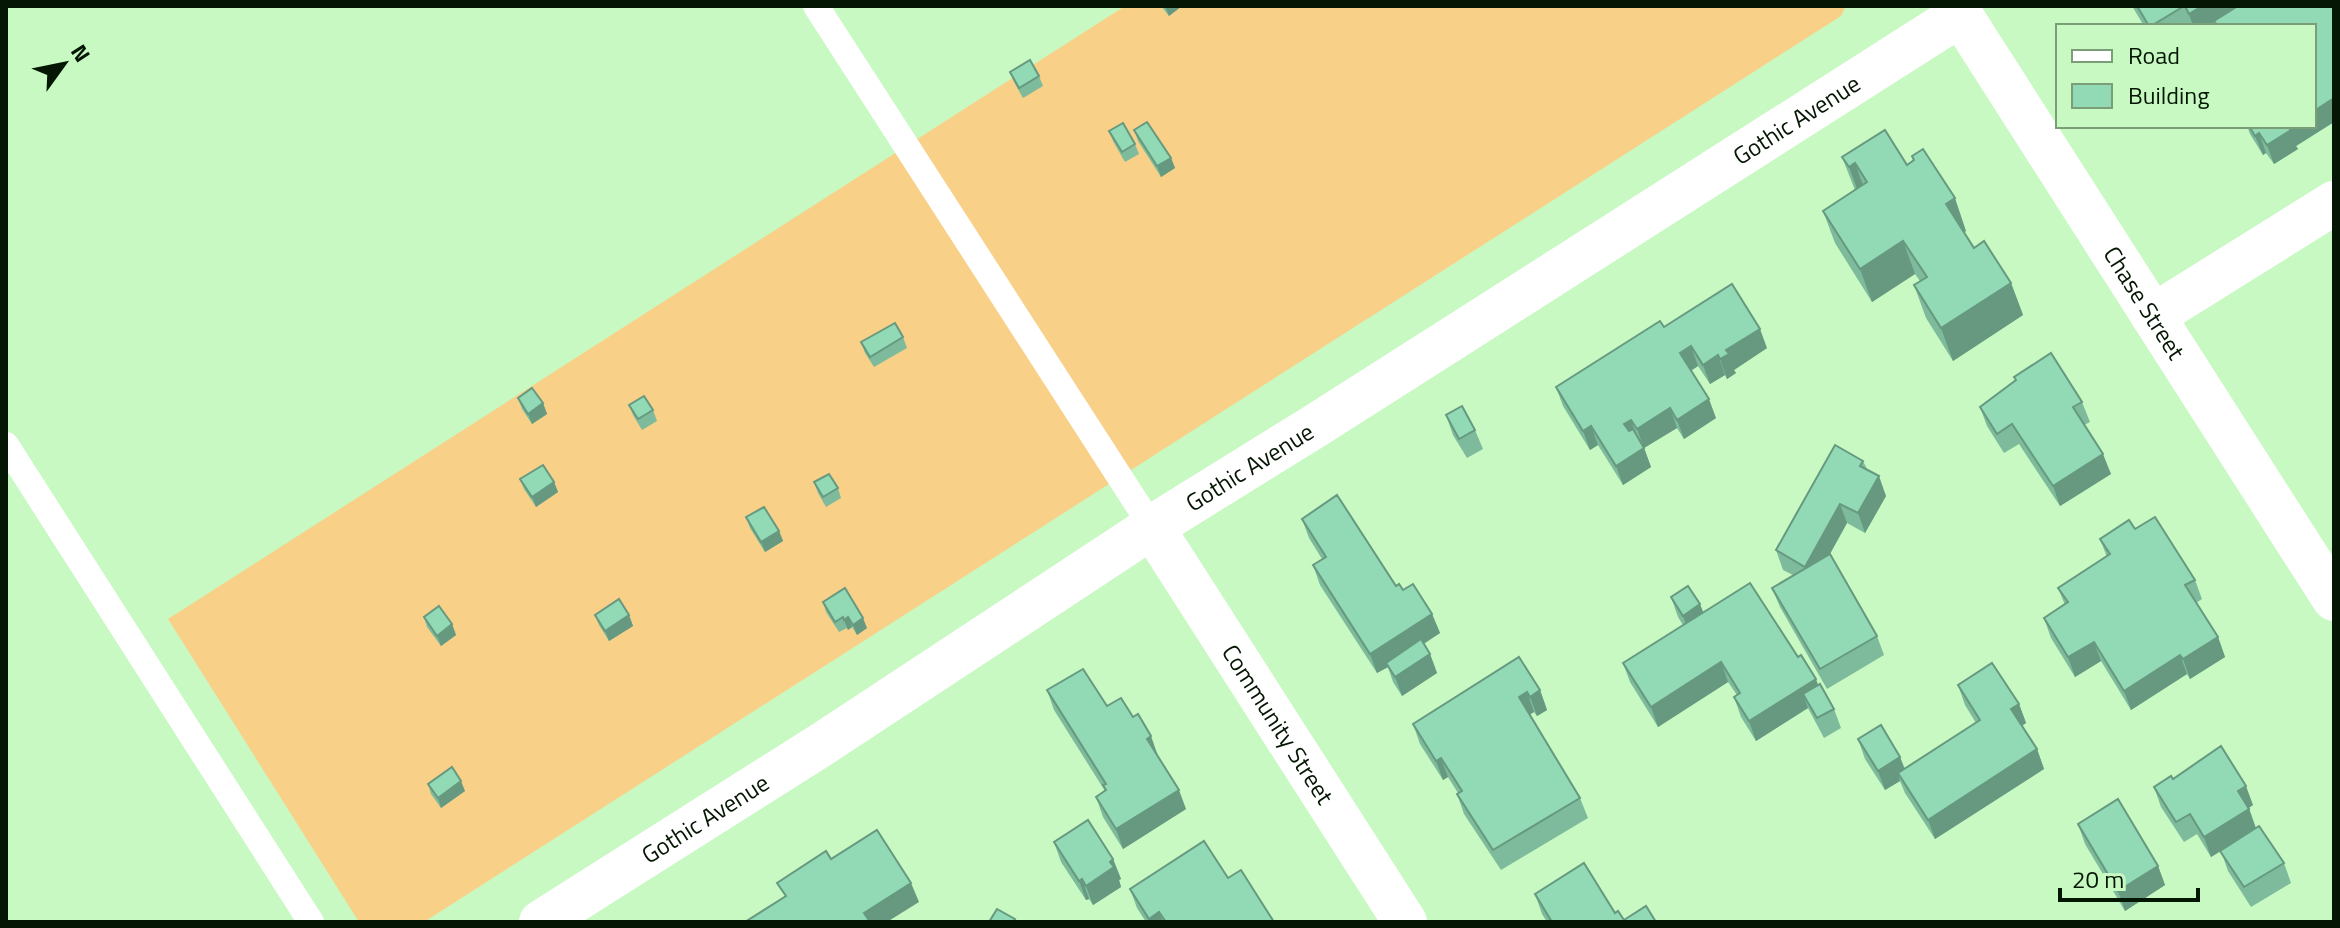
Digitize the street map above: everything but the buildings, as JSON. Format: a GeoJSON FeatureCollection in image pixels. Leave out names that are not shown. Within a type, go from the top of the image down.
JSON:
{"type":"FeatureCollection","features":[{"type":"Feature","properties":{"kind":"street","name":"Gothic Avenue"},"geometry":{"type":"LineString","coordinates":[[541,922],[824,743],[1152,527],[1315,426],[1958,10]]}},
{"type":"Feature","properties":{"kind":"street","name":"Chase Street"},"geometry":{"type":"LineString","coordinates":[[1958,10],[2334,599]]}},
{"type":"Feature","properties":{"kind":"street"},"geometry":{"type":"LineString","coordinates":[[2153,316],[2334,203]]}},
{"type":"Feature","properties":{"kind":"street","name":"Community Street"},"geometry":{"type":"LineString","coordinates":[[1152,527],[1405,922]]}},
{"type":"Feature","properties":{"kind":"lane"},"geometry":{"type":"LineString","coordinates":[[816,6],[1152,527]]}},
{"type":"Feature","properties":{"kind":"lane"},"geometry":{"type":"LineString","coordinates":[[6,445],[311,922]]}},
{"type":"Feature","properties":{"kind":"shaded area"},"geometry":{"type":"Polygon","coordinates":[[[1125,6],[1846,6],[1841,16],[424,922],[359,922],[168,619],[1125,6]]]}}]}
